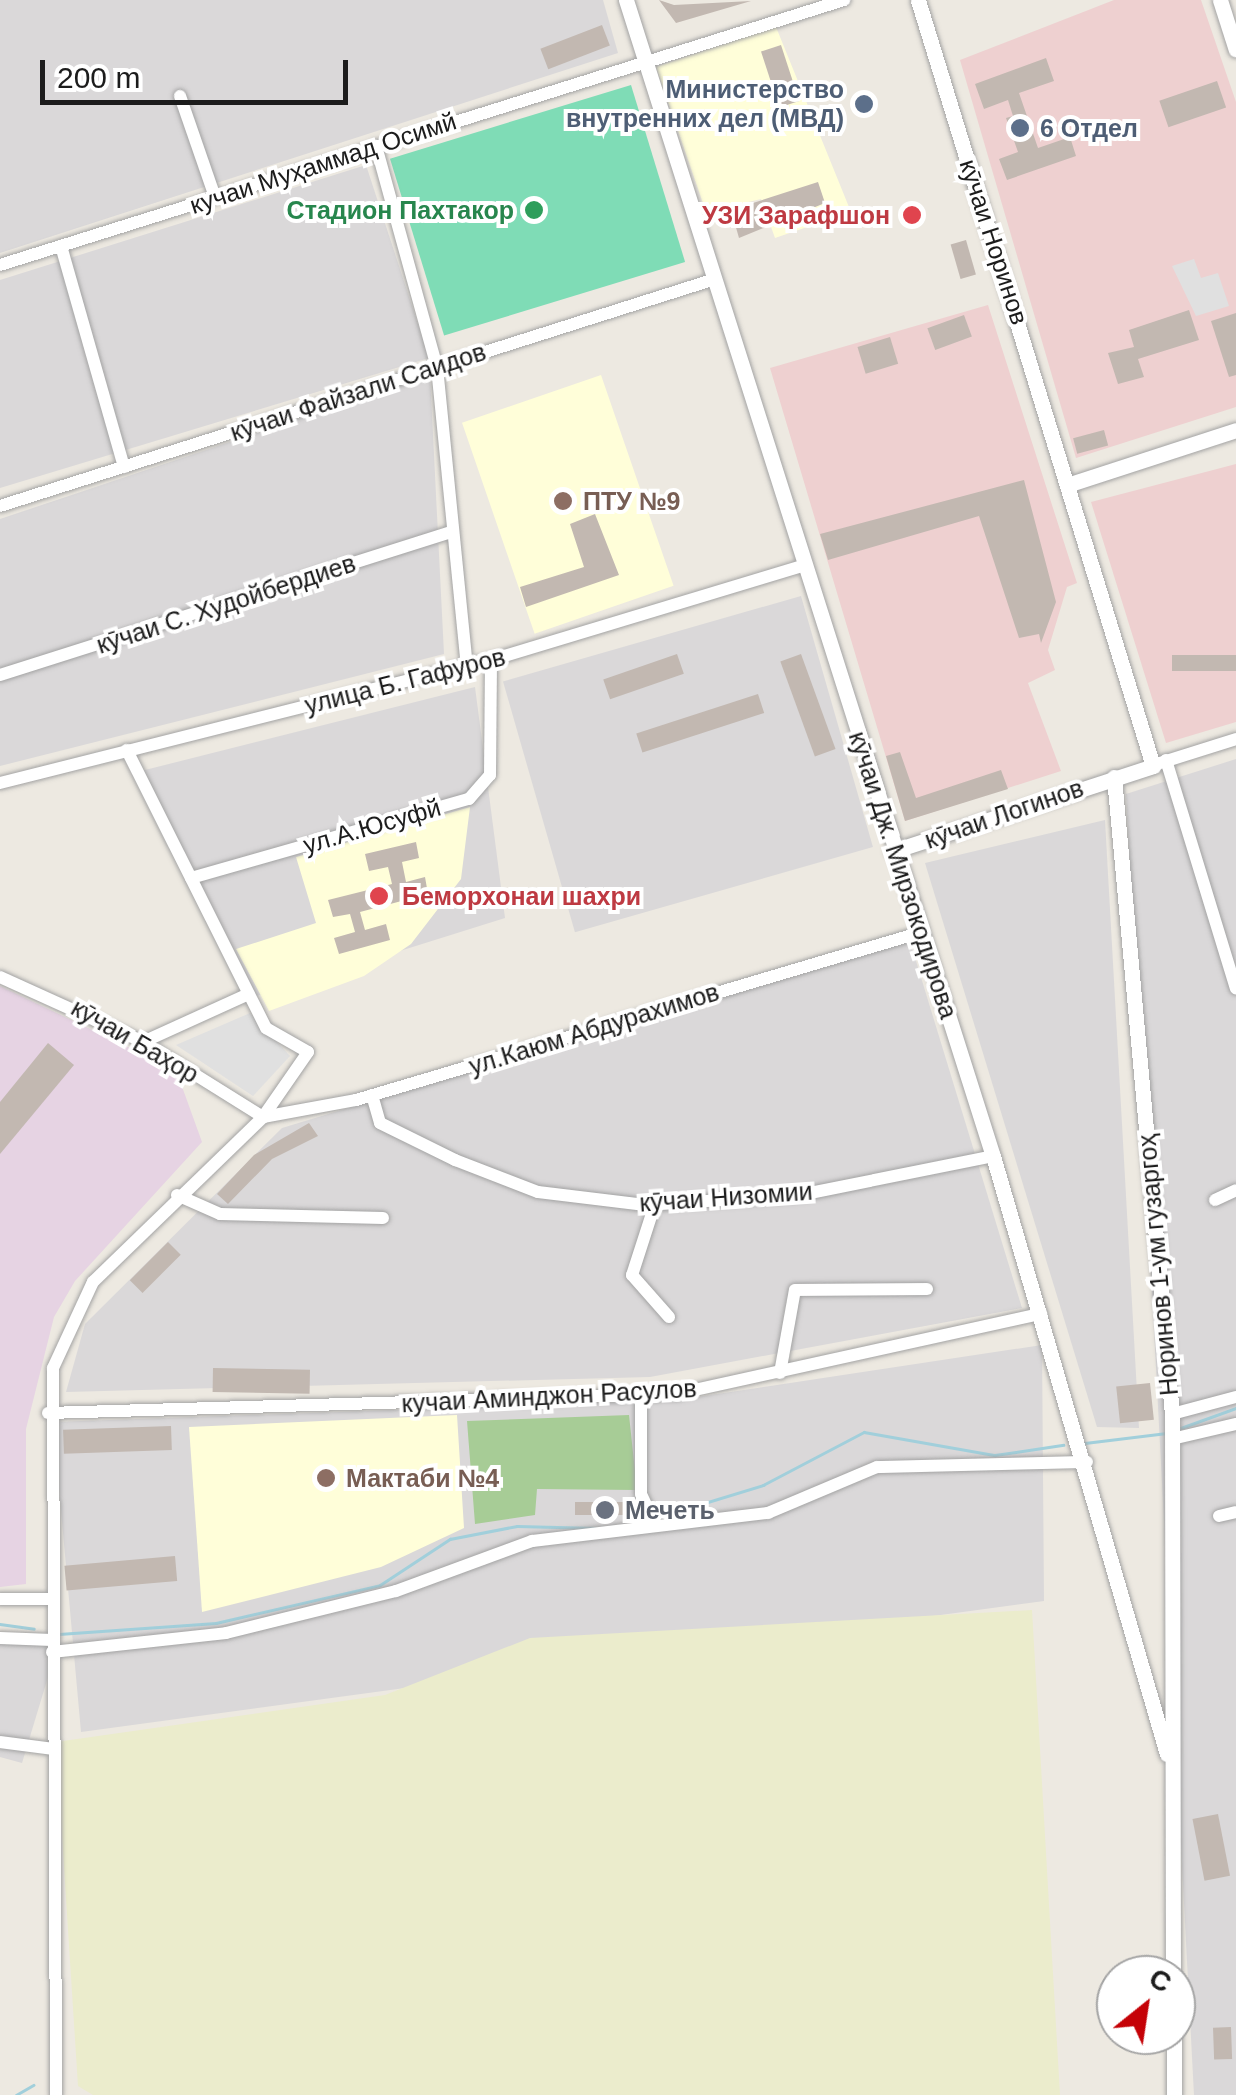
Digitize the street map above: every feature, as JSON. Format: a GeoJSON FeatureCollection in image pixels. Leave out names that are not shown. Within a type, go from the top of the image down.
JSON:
{"type":"FeatureCollection","features":[{"type":"Feature","properties":{"kind":"street","name":"кӯчаи Дж. Мирзокодирова"},"geometry":{"type":"LineString","coordinates":[[626,0],[893,852],[993,1156],[1086,1462],[1167,1754]]}},
{"type":"Feature","properties":{"kind":"street","name":"кучаи Муҳаммад Осимй"},"geometry":{"type":"LineString","coordinates":[[0,264],[844,0]]}},
{"type":"Feature","properties":{"kind":"street","name":"кӯчаи Норинов"},"geometry":{"type":"LineString","coordinates":[[918,0],[1160,763]]}},
{"type":"Feature","properties":{"kind":"street"},"geometry":{"type":"LineString","coordinates":[[1220,0],[1236,50]]}},
{"type":"Feature","properties":{"kind":"street"},"geometry":{"type":"LineString","coordinates":[[180,96],[215,197]]}},
{"type":"Feature","properties":{"kind":"street"},"geometry":{"type":"LineString","coordinates":[[376,146],[437,367],[460,642],[467,666]]}},
{"type":"Feature","properties":{"kind":"street"},"geometry":{"type":"LineString","coordinates":[[60,246],[124,467]]}},
{"type":"Feature","properties":{"kind":"street","name":"кӯчаи Файзали Саидов"},"geometry":{"type":"LineString","coordinates":[[0,506],[715,279]]}},
{"type":"Feature","properties":{"kind":"street"},"geometry":{"type":"LineString","coordinates":[[1073,483],[1236,430]]}},
{"type":"Feature","properties":{"kind":"street","name":"кӯчаи С. Худойбердиев"},"geometry":{"type":"LineString","coordinates":[[0,676],[452,532]]}},
{"type":"Feature","properties":{"kind":"street","name":"улица Б. Гафуров"},"geometry":{"type":"LineString","coordinates":[[0,782],[490,660],[805,565]]}},
{"type":"Feature","properties":{"kind":"street"},"geometry":{"type":"LineString","coordinates":[[445,672],[460,642]]}},
{"type":"Feature","properties":{"kind":"street","name":"ул.А.Юсуфй"},"geometry":{"type":"LineString","coordinates":[[190,878],[469,799],[490,774],[490,660]]}},
{"type":"Feature","properties":{"kind":"street"},"geometry":{"type":"LineString","coordinates":[[1236,738],[1160,763],[1236,989]]}},
{"type":"Feature","properties":{"kind":"street"},"geometry":{"type":"LineString","coordinates":[[56,2095],[48,1413],[64,1330],[93,1282],[177,1195],[263,1117],[308,1052],[266,1028],[127,750]]}},
{"type":"Feature","properties":{"kind":"street","name":"кӯчаи Логинов"},"geometry":{"type":"LineString","coordinates":[[893,852],[1160,763]]}},
{"type":"Feature","properties":{"kind":"street","name":"Норинов 1-ум гузаргоҳ"},"geometry":{"type":"LineString","coordinates":[[1114,777],[1172,1428],[1167,1754]]}},
{"type":"Feature","properties":{"kind":"street","name":"ул.Каюм Абдурахимов"},"geometry":{"type":"LineString","coordinates":[[263,1117],[372,1095],[922,932]]}},
{"type":"Feature","properties":{"kind":"street","name":"кӯчаи Баҳор"},"geometry":{"type":"LineString","coordinates":[[0,977],[143,1042],[263,1117]]}},
{"type":"Feature","properties":{"kind":"street"},"geometry":{"type":"LineString","coordinates":[[143,1042],[249,994]]}},
{"type":"Feature","properties":{"kind":"street","name":"кӯчаи Низомии"},"geometry":{"type":"LineString","coordinates":[[372,1095],[380,1124],[538,1192],[655,1204],[800,1195],[993,1156]]}},
{"type":"Feature","properties":{"kind":"street"},"geometry":{"type":"LineString","coordinates":[[1215,1200],[1236,1190]]}},
{"type":"Feature","properties":{"kind":"street"},"geometry":{"type":"LineString","coordinates":[[177,1195],[220,1214],[382,1218]]}},
{"type":"Feature","properties":{"kind":"street"},"geometry":{"type":"LineString","coordinates":[[655,1204],[632,1276],[669,1318]]}},
{"type":"Feature","properties":{"kind":"street"},"geometry":{"type":"LineString","coordinates":[[780,1373],[795,1290],[927,1289]]}},
{"type":"Feature","properties":{"kind":"street","name":"кучаи Аминджон Расулов"},"geometry":{"type":"LineString","coordinates":[[48,1413],[641,1396],[780,1373],[1041,1314]]}},
{"type":"Feature","properties":{"kind":"street"},"geometry":{"type":"LineString","coordinates":[[641,1396],[641,1494],[650,1513]]}},
{"type":"Feature","properties":{"kind":"street"},"geometry":{"type":"LineString","coordinates":[[1172,1428],[1236,1397]]}},
{"type":"Feature","properties":{"kind":"street"},"geometry":{"type":"LineString","coordinates":[[1172,1428],[1236,1424]]}},
{"type":"Feature","properties":{"kind":"street"},"geometry":{"type":"LineString","coordinates":[[0,1638],[52,1646],[226,1632],[396,1590],[532,1542],[768,1513],[877,1467],[1086,1462]]}},
{"type":"Feature","properties":{"kind":"street"},"geometry":{"type":"LineString","coordinates":[[1219,1516],[1236,1512]]}},
{"type":"Feature","properties":{"kind":"street"},"geometry":{"type":"LineString","coordinates":[[0,1599],[50,1599]]}},
{"type":"Feature","properties":{"kind":"street"},"geometry":{"type":"LineString","coordinates":[[0,1742],[54,1749]]}},
{"type":"Feature","properties":{"kind":"street"},"geometry":{"type":"LineString","coordinates":[[1167,1754],[1173,1955]]}},
{"type":"Feature","properties":{"kind":"street"},"geometry":{"type":"LineString","coordinates":[[1174,2055],[1174,2095]]}},
{"type":"Feature","properties":{"kind":"shaded area"},"geometry":{"type":"Polygon","coordinates":[[[0,0],[603,0],[618,53],[0,253],[0,0]]]}},
{"type":"Feature","properties":{"kind":"shaded area"},"geometry":{"type":"Polygon","coordinates":[[[1114,0],[1201,0],[1236,102],[1236,407],[1076,458],[960,60],[1114,0]]]}},
{"type":"Feature","properties":{"kind":"shaded area"},"geometry":{"type":"Polygon","coordinates":[[[776,27],[851,212],[775,238],[761,199],[706,212],[656,67],[776,27]]]}},
{"type":"Feature","properties":{"kind":"shaded area"},"geometry":{"type":"Polygon","coordinates":[[[366,165],[429,358],[0,488],[0,280],[366,165]]]}},
{"type":"Feature","properties":{"kind":"shaded area"},"geometry":{"type":"Polygon","coordinates":[[[1194,259],[1201,278],[1218,273],[1229,306],[1196,316],[1172,266],[1194,259]]]}},
{"type":"Feature","properties":{"kind":"shaded area"},"geometry":{"type":"Polygon","coordinates":[[[988,305],[1077,583],[1067,587],[1048,650],[1055,670],[1028,683],[1061,771],[905,821],[770,368],[988,305]]]}},
{"type":"Feature","properties":{"kind":"shaded area"},"geometry":{"type":"Polygon","coordinates":[[[430,375],[444,654],[0,766],[0,519],[430,375]]]}},
{"type":"Feature","properties":{"kind":"shaded area","name":"ПТУ №9"},"geometry":{"type":"Polygon","coordinates":[[[601,375],[674,586],[535,634],[462,423],[601,375]]]}},
{"type":"Feature","properties":{"kind":"shaded area"},"geometry":{"type":"Polygon","coordinates":[[[1236,464],[1236,722],[1166,743],[1091,502],[1236,464]]]}},
{"type":"Feature","properties":{"kind":"shaded area"},"geometry":{"type":"Polygon","coordinates":[[[801,596],[873,847],[575,932],[503,681],[801,596]]]}},
{"type":"Feature","properties":{"kind":"shaded area"},"geometry":{"type":"Polygon","coordinates":[[[475,687],[505,918],[250,998],[133,773],[475,687]]]}},
{"type":"Feature","properties":{"kind":"shaded area"},"geometry":{"type":"Polygon","coordinates":[[[1236,759],[1236,2095],[1194,2095],[1196,1955],[1187,1955],[1126,794],[1236,759]]]}},
{"type":"Feature","properties":{"kind":"shaded area","name":"Беморхонаи шахри"},"geometry":{"type":"Polygon","coordinates":[[[470,807],[461,879],[411,944],[364,976],[269,1011],[236,949],[316,923],[296,857],[470,807]]]}},
{"type":"Feature","properties":{"kind":"shaded area"},"geometry":{"type":"Polygon","coordinates":[[[1105,820],[1139,1428],[1097,1427],[925,863],[1105,820]]]}},
{"type":"Feature","properties":{"kind":"shaded area"},"geometry":{"type":"Polygon","coordinates":[[[909,938],[1022,1308],[650,1377],[66,1392],[85,1324],[282,1128],[909,938]]]}},
{"type":"Feature","properties":{"kind":"shaded area"},"geometry":{"type":"Polygon","coordinates":[[[0,986],[176,1070],[202,1142],[75,1281],[54,1317],[26,1429],[26,1584],[0,1587],[0,986]]]}},
{"type":"Feature","properties":{"kind":"shaded area"},"geometry":{"type":"Polygon","coordinates":[[[250,1013],[290,1056],[253,1096],[176,1045],[250,1013]]]}},
{"type":"Feature","properties":{"kind":"shaded area"},"geometry":{"type":"Polygon","coordinates":[[[1042,1345],[1044,1601],[81,1732],[53,1422],[677,1400],[1042,1345]]]}},
{"type":"Feature","properties":{"kind":"shaded area","name":"Мактаби №4"},"geometry":{"type":"Polygon","coordinates":[[[457,1415],[464,1528],[381,1567],[202,1612],[189,1427],[457,1415]]]}},
{"type":"Feature","properties":{"kind":"shaded area"},"geometry":{"type":"Polygon","coordinates":[[[1032,1610],[1060,2095],[93,2095],[78,2086],[56,1742],[385,1695],[530,1638],[1032,1610]]]}},
{"type":"Feature","properties":{"kind":"shaded area"},"geometry":{"type":"Polygon","coordinates":[[[0,1635],[58,1644],[22,1763],[0,1757],[0,1635]]]}},
{"type":"Feature","properties":{"kind":"green space"},"geometry":{"type":"Polygon","coordinates":[[[631,85],[685,262],[444,336],[390,159],[631,85]]]}},
{"type":"Feature","properties":{"kind":"green space"},"geometry":{"type":"Polygon","coordinates":[[[629,1415],[637,1490],[537,1489],[535,1515],[475,1524],[467,1421],[629,1415]]]}},
{"type":"Feature","properties":{"kind":"building"},"geometry":{"type":"Polygon","coordinates":[[[659,0],[674,5],[751,1],[676,23],[659,0]]]}},
{"type":"Feature","properties":{"kind":"building"},"geometry":{"type":"Polygon","coordinates":[[[602,25],[610,46],[548,69],[540,49],[602,25]]]}},
{"type":"Feature","properties":{"kind":"building"},"geometry":{"type":"Polygon","coordinates":[[[781,45],[799,101],[779,108],[761,51],[781,45]]]}},
{"type":"Feature","properties":{"kind":"building","name":"6 Отдел"},"geometry":{"type":"Polygon","coordinates":[[[1046,58],[1054,81],[1019,93],[1038,148],[1070,137],[1076,156],[1007,180],[999,159],[1018,152],[1006,118],[1013,116],[1008,100],[984,109],[975,84],[1046,58]]]}},
{"type":"Feature","properties":{"kind":"building"},"geometry":{"type":"Polygon","coordinates":[[[1217,81],[1226,107],[1168,127],[1159,101],[1217,81]]]}},
{"type":"Feature","properties":{"kind":"building"},"geometry":{"type":"Polygon","coordinates":[[[818,182],[825,203],[739,238],[731,210],[818,182]]]}},
{"type":"Feature","properties":{"kind":"building"},"geometry":{"type":"Polygon","coordinates":[[[966,240],[976,275],[961,279],[951,244],[966,240]]]}},
{"type":"Feature","properties":{"kind":"building"},"geometry":{"type":"Polygon","coordinates":[[[1189,310],[1199,340],[1138,359],[1144,377],[1118,384],[1108,353],[1134,347],[1129,330],[1189,310]]]}},
{"type":"Feature","properties":{"kind":"building"},"geometry":{"type":"Polygon","coordinates":[[[1236,313],[1236,375],[1229,377],[1211,321],[1236,313]]]}},
{"type":"Feature","properties":{"kind":"building"},"geometry":{"type":"Polygon","coordinates":[[[964,315],[972,337],[935,350],[927,328],[964,315]]]}},
{"type":"Feature","properties":{"kind":"building"},"geometry":{"type":"Polygon","coordinates":[[[890,337],[898,364],[866,374],[857,347],[890,337]]]}},
{"type":"Feature","properties":{"kind":"building"},"geometry":{"type":"Polygon","coordinates":[[[1104,430],[1108,445],[1077,454],[1073,438],[1104,430]]]}},
{"type":"Feature","properties":{"kind":"building"},"geometry":{"type":"Polygon","coordinates":[[[1024,480],[1056,602],[1041,643],[1039,634],[1019,638],[979,516],[828,560],[820,534],[1024,480]]]}},
{"type":"Feature","properties":{"kind":"building","name":"ПТУ №9"},"geometry":{"type":"Polygon","coordinates":[[[595,514],[619,575],[526,607],[520,587],[584,567],[570,524],[595,514]]]}},
{"type":"Feature","properties":{"kind":"building"},"geometry":{"type":"Polygon","coordinates":[[[677,654],[684,674],[610,699],[603,679],[677,654]]]}},
{"type":"Feature","properties":{"kind":"building"},"geometry":{"type":"Polygon","coordinates":[[[801,654],[836,749],[815,756],[780,662],[801,654]]]}},
{"type":"Feature","properties":{"kind":"building"},"geometry":{"type":"Polygon","coordinates":[[[1172,655],[1236,655],[1236,671],[1172,671],[1172,655]]]}},
{"type":"Feature","properties":{"kind":"building"},"geometry":{"type":"Polygon","coordinates":[[[758,694],[764,713],[642,753],[636,734],[758,694]]]}},
{"type":"Feature","properties":{"kind":"building"},"geometry":{"type":"Polygon","coordinates":[[[900,752],[916,798],[1001,770],[1008,789],[905,821],[886,756],[900,752]]]}},
{"type":"Feature","properties":{"kind":"building"},"geometry":{"type":"Polygon","coordinates":[[[416,842],[419,858],[402,862],[406,882],[425,877],[428,894],[360,912],[365,930],[386,924],[390,940],[339,954],[334,938],[355,932],[350,914],[333,917],[328,900],[392,884],[388,867],[369,871],[365,854],[416,842]]]}},
{"type":"Feature","properties":{"kind":"building"},"geometry":{"type":"Polygon","coordinates":[[[48,1043],[74,1065],[0,1154],[0,1102],[48,1043]]]}},
{"type":"Feature","properties":{"kind":"building"},"geometry":{"type":"Polygon","coordinates":[[[309,1123],[318,1136],[272,1159],[228,1204],[217,1194],[254,1155],[309,1123]]]}},
{"type":"Feature","properties":{"kind":"building"},"geometry":{"type":"Polygon","coordinates":[[[168,1242],[181,1255],[143,1293],[130,1280],[168,1242]]]}},
{"type":"Feature","properties":{"kind":"building"},"geometry":{"type":"Polygon","coordinates":[[[213,1368],[310,1370],[310,1394],[213,1392],[213,1368]]]}},
{"type":"Feature","properties":{"kind":"building"},"geometry":{"type":"Polygon","coordinates":[[[1150,1383],[1154,1420],[1120,1423],[1116,1387],[1150,1383]]]}},
{"type":"Feature","properties":{"kind":"building"},"geometry":{"type":"Polygon","coordinates":[[[171,1426],[172,1450],[64,1454],[63,1430],[171,1426]]]}},
{"type":"Feature","properties":{"kind":"building","name":"Мечеть"},"geometry":{"type":"Polygon","coordinates":[[[575,1502],[634,1502],[634,1515],[575,1515],[575,1502]]]}},
{"type":"Feature","properties":{"kind":"building"},"geometry":{"type":"Polygon","coordinates":[[[175,1556],[177,1581],[67,1591],[64,1566],[175,1556]]]}},
{"type":"Feature","properties":{"kind":"building"},"geometry":{"type":"Polygon","coordinates":[[[1218,1814],[1230,1876],[1204,1881],[1192,1819],[1218,1814]]]}},
{"type":"Feature","properties":{"kind":"building"},"geometry":{"type":"Polygon","coordinates":[[[1231,2027],[1232,2059],[1214,2060],[1213,2028],[1231,2027]]]}},
{"type":"Feature","properties":{"kind":"waterway"},"geometry":{"type":"LineString","coordinates":[[1178,1429],[1236,1408]]}},
{"type":"Feature","properties":{"kind":"waterway"},"geometry":{"type":"LineString","coordinates":[[639,1523],[763,1485],[864,1432],[995,1455],[1063,1445]]}},
{"type":"Feature","properties":{"kind":"waterway"},"geometry":{"type":"LineString","coordinates":[[1085,1443],[1166,1433]]}},
{"type":"Feature","properties":{"kind":"waterway"},"geometry":{"type":"LineString","coordinates":[[59,1634],[216,1623],[380,1585],[450,1539],[517,1526],[597,1528]]}},
{"type":"Feature","properties":{"kind":"waterway"},"geometry":{"type":"LineString","coordinates":[[0,1624],[34,1629]]}},
{"type":"Feature","properties":{"kind":"waterway"},"geometry":{"type":"LineString","coordinates":[[16,2095],[33,2085]]}},
{"type":"Feature","properties":{"kind":"place","name":"Министерство внутренних дел (МВД)"},"geometry":{"type":"Point","coordinates":[864,104]}},
{"type":"Feature","properties":{"kind":"place","name":"6 Отдел"},"geometry":{"type":"Point","coordinates":[1020,128]}},
{"type":"Feature","properties":{"kind":"place","name":"Стадион Пахтакор"},"geometry":{"type":"Point","coordinates":[534,210]}},
{"type":"Feature","properties":{"kind":"place","name":"УЗИ Зарафшон"},"geometry":{"type":"Point","coordinates":[912,215]}},
{"type":"Feature","properties":{"kind":"place","name":"ПТУ №9"},"geometry":{"type":"Point","coordinates":[563,501]}},
{"type":"Feature","properties":{"kind":"place","name":"Беморхонаи шахри"},"geometry":{"type":"Point","coordinates":[379,896]}},
{"type":"Feature","properties":{"kind":"place","name":"Мактаби №4"},"geometry":{"type":"Point","coordinates":[326,1478]}},
{"type":"Feature","properties":{"kind":"place","name":"Мечеть"},"geometry":{"type":"Point","coordinates":[605,1510]}}]}
